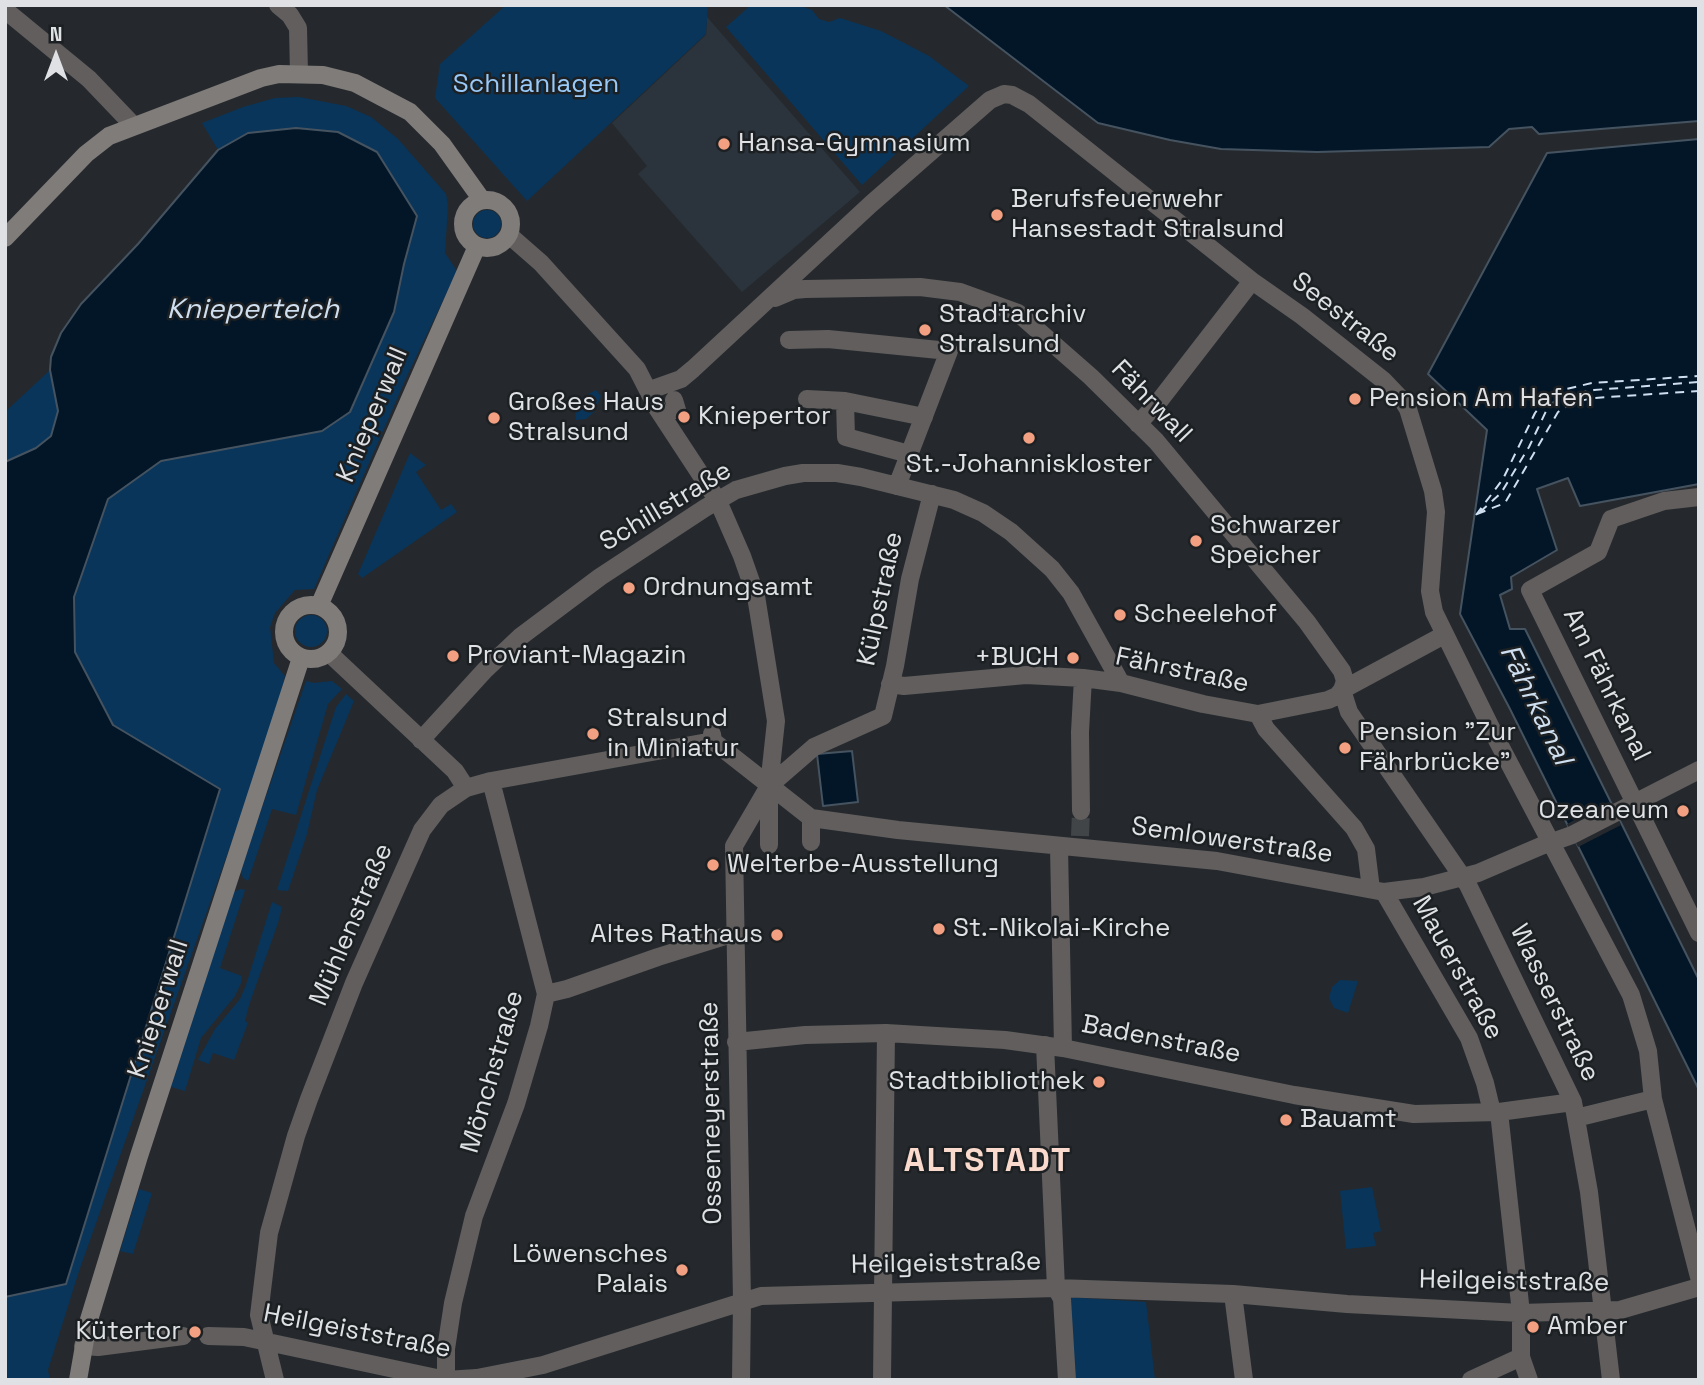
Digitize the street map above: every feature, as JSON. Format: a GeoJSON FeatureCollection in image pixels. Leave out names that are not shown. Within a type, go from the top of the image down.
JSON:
{"type":"FeatureCollection","features":[{"type":"Feature","properties":{"kind":"street"},"geometry":{"type":"LineString","coordinates":[[278,5],[290,15],[298,28],[299,73]]}},
{"type":"Feature","properties":{"kind":"street"},"geometry":{"type":"LineString","coordinates":[[5,10],[89,79],[133,125]]}},
{"type":"Feature","properties":{"kind":"street"},"geometry":{"type":"LineString","coordinates":[[5,238],[86,154],[109,136],[261,78],[299,73],[323,75],[355,83],[410,112],[446,148],[482,200]]}},
{"type":"Feature","properties":{"kind":"street","name":"Seestraße"},"geometry":{"type":"LineString","coordinates":[[990,100],[998,96],[1012,95],[1029,104],[1252,281],[1302,316],[1383,380],[1403,401],[1433,491],[1436,512],[1430,592],[1434,612],[1631,995],[1648,1051],[1653,1099],[1699,1277]]}},
{"type":"Feature","properties":{"kind":"street","name":"Fährwall"},"geometry":{"type":"LineString","coordinates":[[650,390],[681,379],[824,245],[990,100]]}},
{"type":"Feature","properties":{"kind":"street"},"geometry":{"type":"LineString","coordinates":[[482,200],[497,201],[509,212],[509,234],[499,245],[492,248],[477,246],[466,236],[463,221],[469,208],[482,200]]}},
{"type":"Feature","properties":{"kind":"street"},"geometry":{"type":"LineString","coordinates":[[509,234],[541,263],[637,369],[657,408],[718,501],[739,549],[755,596],[775,715],[769,786],[769,845]]}},
{"type":"Feature","properties":{"kind":"street"},"geometry":{"type":"LineString","coordinates":[[824,245],[818,267],[822,279],[831,288]]}},
{"type":"Feature","properties":{"kind":"street","name":"Knieperwall"},"geometry":{"type":"LineString","coordinates":[[319,606],[428,352],[477,246]]}},
{"type":"Feature","properties":{"kind":"street"},"geometry":{"type":"LineString","coordinates":[[1138,424],[1160,400],[1252,281]]}},
{"type":"Feature","properties":{"kind":"street","name":"Fährwall"},"geometry":{"type":"LineString","coordinates":[[759,306],[794,290],[939,288],[998,304],[1018,313],[1042,331],[1156,441],[1307,622],[1342,671],[1345,681],[1342,690]]}},
{"type":"Feature","properties":{"kind":"street"},"geometry":{"type":"LineString","coordinates":[[789,340],[828,340],[949,351],[897,486]]}},
{"type":"Feature","properties":{"kind":"street"},"geometry":{"type":"LineString","coordinates":[[807,399],[845,401],[924,417]]}},
{"type":"Feature","properties":{"kind":"street"},"geometry":{"type":"LineString","coordinates":[[845,401],[846,437],[909,454]]}},
{"type":"Feature","properties":{"kind":"street"},"geometry":{"type":"LineString","coordinates":[[687,433],[695,467]]}},
{"type":"Feature","properties":{"kind":"street","name":"Schillstraße"},"geometry":{"type":"LineString","coordinates":[[421,740],[485,670],[520,637],[557,608],[643,548],[736,490],[803,473],[837,473],[897,486],[954,500],[983,513],[1011,532],[1052,569],[1071,593],[1121,683]]}},
{"type":"Feature","properties":{"kind":"street","name":"Külpstraße"},"geometry":{"type":"LineString","coordinates":[[769,786],[814,747],[884,716],[909,579],[932,494]]}},
{"type":"Feature","properties":{"kind":"street","name":"Am Fährkanal"},"geometry":{"type":"LineString","coordinates":[[1699,497],[1664,500],[1611,519],[1598,552],[1530,590],[1699,933]]}},
{"type":"Feature","properties":{"kind":"street"},"geometry":{"type":"LineString","coordinates":[[319,606],[327,610],[337,623],[338,639],[329,653],[316,659],[301,658],[288,646],[284,628],[293,612],[301,607],[319,606]]}},
{"type":"Feature","properties":{"kind":"street","name":"Fährstraße"},"geometry":{"type":"LineString","coordinates":[[889,689],[1026,675],[1083,678],[1121,683],[1258,714],[1319,703],[1337,696],[1342,690],[1444,635]]}},
{"type":"Feature","properties":{"kind":"street"},"geometry":{"type":"LineString","coordinates":[[329,653],[455,771],[466,788]]}},
{"type":"Feature","properties":{"kind":"street","name":"Knieperwall"},"geometry":{"type":"LineString","coordinates":[[78,1380],[83,1346],[139,1156],[301,658]]}},
{"type":"Feature","properties":{"kind":"street"},"geometry":{"type":"LineString","coordinates":[[1080,811],[1083,678]]}},
{"type":"Feature","properties":{"kind":"street","name":"Wasserstraße"},"geometry":{"type":"LineString","coordinates":[[1342,690],[1349,712],[1464,877],[1575,1110],[1589,1192],[1611,1380]]}},
{"type":"Feature","properties":{"kind":"street","name":"Mauerstraße"},"geometry":{"type":"LineString","coordinates":[[1258,714],[1266,729],[1354,828],[1366,849],[1378,890],[1469,1038],[1495,1112],[1521,1313],[1521,1357],[1529,1380]]}},
{"type":"Feature","properties":{"kind":"street","name":"Mühlenstraße"},"geometry":{"type":"LineString","coordinates":[[275,1380],[259,1315],[269,1233],[296,1136],[355,983],[422,830],[441,805],[466,788],[491,780],[708,739],[769,786]]}},
{"type":"Feature","properties":{"kind":"street","name":"Semlowerstraße"},"geometry":{"type":"LineString","coordinates":[[811,818],[902,831],[1059,847],[1080,842],[1378,890],[1424,887],[1478,873],[1572,835],[1699,769]]}},
{"type":"Feature","properties":{"kind":"street","name":"Mönchstraße"},"geometry":{"type":"LineString","coordinates":[[446,1380],[446,1349],[453,1303],[474,1216],[516,1104],[546,994],[491,780]]}},
{"type":"Feature","properties":{"kind":"street"},"geometry":{"type":"LineString","coordinates":[[769,786],[811,818],[811,842]]}},
{"type":"Feature","properties":{"kind":"street","name":"Ossenreyerstraße"},"geometry":{"type":"LineString","coordinates":[[741,1380],[734,846],[769,786]]}},
{"type":"Feature","properties":{"kind":"street"},"geometry":{"type":"LineString","coordinates":[[1059,847],[1063,1048]]}},
{"type":"Feature","properties":{"kind":"street"},"geometry":{"type":"LineString","coordinates":[[546,994],[735,933]]}},
{"type":"Feature","properties":{"kind":"street"},"geometry":{"type":"LineString","coordinates":[[882,1380],[886,1033]]}},
{"type":"Feature","properties":{"kind":"street","name":"Badenstraße"},"geometry":{"type":"LineString","coordinates":[[736,1042],[805,1035],[886,1033],[980,1037],[1063,1048],[1294,1095],[1414,1114],[1575,1110],[1653,1099]]}},
{"type":"Feature","properties":{"kind":"street"},"geometry":{"type":"LineString","coordinates":[[1045,1045],[1056,1288],[1062,1299],[1067,1380]]}},
{"type":"Feature","properties":{"kind":"street","name":"Heilgeiststraße"},"geometry":{"type":"LineString","coordinates":[[208,1336],[244,1337],[446,1380],[477,1378],[542,1366],[761,1296],[1056,1288],[1233,1294],[1347,1304],[1521,1313],[1620,1311],[1699,1287]]}},
{"type":"Feature","properties":{"kind":"street"},"geometry":{"type":"LineString","coordinates":[[1233,1294],[1244,1380]]}},
{"type":"Feature","properties":{"kind":"street"},"geometry":{"type":"LineString","coordinates":[[83,1346],[98,1347],[183,1336]]}},
{"type":"Feature","properties":{"kind":"street"},"geometry":{"type":"LineString","coordinates":[[1471,1380],[1521,1357]]}},
{"type":"Feature","properties":{"kind":"shaded area","name":"Hansa-Gymnasium"},"geometry":{"type":"Polygon","coordinates":[[[707,17],[860,192],[742,292],[638,174],[647,166],[612,123],[706,35],[707,17]]]}},
{"type":"Feature","properties":{"kind":"green space","name":"Schillanlagen"},"geometry":{"type":"Polygon","coordinates":[[[506,5],[708,5],[706,34],[527,201],[435,98],[440,64],[506,5]]]}},
{"type":"Feature","properties":{"kind":"green space"},"geometry":{"type":"Polygon","coordinates":[[[751,5],[797,5],[812,10],[819,19],[829,22],[840,18],[881,31],[929,56],[969,86],[862,185],[726,27],[751,5]]]}},
{"type":"Feature","properties":{"kind":"green space"},"geometry":{"type":"Polygon","coordinates":[[[299,97],[346,106],[371,117],[398,139],[446,194],[448,205],[445,253],[457,271],[407,376],[314,589],[295,590],[275,613],[270,627],[274,663],[285,676],[278,705],[79,1271],[48,1370],[50,1380],[5,1380],[5,1297],[66,1284],[220,789],[113,725],[75,652],[74,598],[108,499],[161,461],[233,447],[404,264],[417,217],[248,133],[218,150],[202,123],[275,98],[299,97]]]}},
{"type":"Feature","properties":{"kind":"green space"},"geometry":{"type":"Polygon","coordinates":[[[487,210],[497,214],[501,224],[497,234],[487,238],[477,234],[473,224],[477,214],[487,210]]]}},
{"type":"Feature","properties":{"kind":"green space"},"geometry":{"type":"Polygon","coordinates":[[[50,370],[58,411],[51,436],[36,448],[5,462],[5,412],[50,370]]]}},
{"type":"Feature","properties":{"kind":"green space"},"geometry":{"type":"Polygon","coordinates":[[[596,390],[601,396],[595,411],[586,419],[576,420],[575,410],[581,398],[596,390]]]}},
{"type":"Feature","properties":{"kind":"green space"},"geometry":{"type":"Polygon","coordinates":[[[410,453],[426,465],[416,472],[441,510],[451,504],[457,512],[362,578],[358,574],[410,453]]]}},
{"type":"Feature","properties":{"kind":"green space"},"geometry":{"type":"Polygon","coordinates":[[[311,615],[323,619],[327,631],[323,643],[311,647],[299,643],[295,631],[299,619],[311,615]]]}},
{"type":"Feature","properties":{"kind":"green space"},"geometry":{"type":"Polygon","coordinates":[[[306,681],[332,681],[342,689],[328,704],[296,815],[272,809],[248,881],[240,871],[306,681]]]}},
{"type":"Feature","properties":{"kind":"green space"},"geometry":{"type":"Polygon","coordinates":[[[346,694],[354,701],[317,790],[307,834],[288,891],[277,890],[336,707],[346,694]]]}},
{"type":"Feature","properties":{"kind":"green space"},"geometry":{"type":"Polygon","coordinates":[[[245,890],[220,968],[242,976],[241,983],[235,996],[201,1038],[185,1091],[171,1087],[233,892],[245,890]]]}},
{"type":"Feature","properties":{"kind":"green space"},"geometry":{"type":"Polygon","coordinates":[[[272,902],[282,907],[249,1005],[245,1021],[248,1023],[234,1060],[213,1053],[209,1064],[198,1060],[215,1029],[240,999],[272,902]]]}},
{"type":"Feature","properties":{"kind":"green space"},"geometry":{"type":"Polygon","coordinates":[[[1340,980],[1358,981],[1348,1013],[1334,1008],[1329,998],[1332,987],[1340,980]]]}},
{"type":"Feature","properties":{"kind":"green space"},"geometry":{"type":"Polygon","coordinates":[[[1372,1187],[1381,1231],[1373,1233],[1376,1246],[1346,1249],[1340,1191],[1372,1187]]]}},
{"type":"Feature","properties":{"kind":"green space"},"geometry":{"type":"Polygon","coordinates":[[[139,1189],[152,1193],[133,1254],[120,1251],[139,1189]]]}},
{"type":"Feature","properties":{"kind":"green space"},"geometry":{"type":"Polygon","coordinates":[[[1067,1297],[1146,1302],[1155,1380],[1072,1380],[1067,1297]]]}},
{"type":"Feature","properties":{"kind":"water"},"geometry":{"type":"Polygon","coordinates":[[[944,5],[1699,5],[1699,121],[1539,134],[1532,127],[1509,129],[1489,147],[1317,152],[1221,149],[1098,123],[944,5]]]}},
{"type":"Feature","properties":{"kind":"water","name":"Knieperteich"},"geometry":{"type":"Polygon","coordinates":[[[296,128],[338,132],[377,152],[417,216],[394,312],[350,412],[322,431],[161,461],[108,499],[74,597],[75,652],[113,725],[220,789],[66,1284],[5,1297],[5,462],[36,448],[51,436],[58,411],[50,370],[51,357],[61,333],[81,304],[138,244],[218,150],[248,133],[296,128]]]}},
{"type":"Feature","properties":{"kind":"water","name":"Fährkanal"},"geometry":{"type":"Polygon","coordinates":[[[1699,139],[1699,484],[1580,506],[1568,478],[1537,489],[1557,550],[1511,577],[1512,589],[1500,595],[1510,629],[1525,629],[1699,980],[1699,1090],[1460,614],[1487,430],[1428,374],[1547,153],[1699,139]]]}},
{"type":"Feature","properties":{"kind":"water"},"geometry":{"type":"Polygon","coordinates":[[[852,751],[858,802],[823,806],[817,754],[852,751]]]}},
{"type":"Feature","properties":{"kind":"pier"},"geometry":{"type":"Polygon","coordinates":[[[1609,802],[1621,825],[1578,847],[1567,824],[1609,802]]]}},
{"type":"Feature","properties":{"kind":"ferry route"},"geometry":{"type":"LineString","coordinates":[[1476,515],[1503,479],[1535,413],[1558,391],[1592,383],[1699,376]]}},
{"type":"Feature","properties":{"kind":"ferry route"},"geometry":{"type":"LineString","coordinates":[[1480,512],[1501,493],[1529,447],[1548,407],[1560,397],[1594,390],[1699,382]]}},
{"type":"Feature","properties":{"kind":"ferry route"},"geometry":{"type":"LineString","coordinates":[[1477,514],[1505,503],[1558,412],[1574,402],[1594,398],[1699,391]]}},
{"type":"Feature","properties":{"kind":"tunnel"},"geometry":{"type":"LineString","coordinates":[[1080,836],[1081,811]]}},
{"type":"Feature","properties":{"kind":"place","name":"Hansa-Gymnasium"},"geometry":{"type":"Point","coordinates":[724,144]}},
{"type":"Feature","properties":{"kind":"place","name":"Berufsfeuerwehr Hansestadt Stralsund"},"geometry":{"type":"Point","coordinates":[997,215]}},
{"type":"Feature","properties":{"kind":"place","name":"Stadtarchiv Stralsund"},"geometry":{"type":"Point","coordinates":[925,330]}},
{"type":"Feature","properties":{"kind":"place","name":"Pension Am Hafen"},"geometry":{"type":"Point","coordinates":[1355,399]}},
{"type":"Feature","properties":{"kind":"place","name":"Kniepertor"},"geometry":{"type":"Point","coordinates":[684,417]}},
{"type":"Feature","properties":{"kind":"place","name":"Großes Haus Stralsund"},"geometry":{"type":"Point","coordinates":[494,418]}},
{"type":"Feature","properties":{"kind":"place","name":"St.-Johanniskloster"},"geometry":{"type":"Point","coordinates":[1029,438]}},
{"type":"Feature","properties":{"kind":"place","name":"Schwarzer Speicher"},"geometry":{"type":"Point","coordinates":[1196,541]}},
{"type":"Feature","properties":{"kind":"place","name":"Ordnungsamt"},"geometry":{"type":"Point","coordinates":[629,588]}},
{"type":"Feature","properties":{"kind":"place","name":"Scheelehof"},"geometry":{"type":"Point","coordinates":[1120,615]}},
{"type":"Feature","properties":{"kind":"place","name":"Proviant-Magazin"},"geometry":{"type":"Point","coordinates":[453,656]}},
{"type":"Feature","properties":{"kind":"place","name":"+BUCH"},"geometry":{"type":"Point","coordinates":[1073,658]}},
{"type":"Feature","properties":{"kind":"place","name":"Stralsund in Miniatur"},"geometry":{"type":"Point","coordinates":[593,734]}},
{"type":"Feature","properties":{"kind":"place","name":"Pension \"Zur Fährbrücke\""},"geometry":{"type":"Point","coordinates":[1345,748]}},
{"type":"Feature","properties":{"kind":"place","name":"Ozeaneum"},"geometry":{"type":"Point","coordinates":[1683,811]}},
{"type":"Feature","properties":{"kind":"place","name":"Welterbe-Ausstellung"},"geometry":{"type":"Point","coordinates":[713,865]}},
{"type":"Feature","properties":{"kind":"place","name":"St.-Nikolai-Kirche"},"geometry":{"type":"Point","coordinates":[939,929]}},
{"type":"Feature","properties":{"kind":"place","name":"Altes Rathaus"},"geometry":{"type":"Point","coordinates":[777,935]}},
{"type":"Feature","properties":{"kind":"place","name":"Stadtbibliothek"},"geometry":{"type":"Point","coordinates":[1099,1082]}},
{"type":"Feature","properties":{"kind":"place","name":"Bauamt"},"geometry":{"type":"Point","coordinates":[1286,1120]}},
{"type":"Feature","properties":{"kind":"place","name":"Löwensches Palais"},"geometry":{"type":"Point","coordinates":[682,1270]}},
{"type":"Feature","properties":{"kind":"place","name":"Amber"},"geometry":{"type":"Point","coordinates":[1533,1327]}},
{"type":"Feature","properties":{"kind":"place","name":"Kütertor"},"geometry":{"type":"Point","coordinates":[195,1332]}},
{"type":"Feature","properties":{"kind":"district","name":"ALTSTADT"},"geometry":{"type":"Point","coordinates":[988,1162]}}]}
